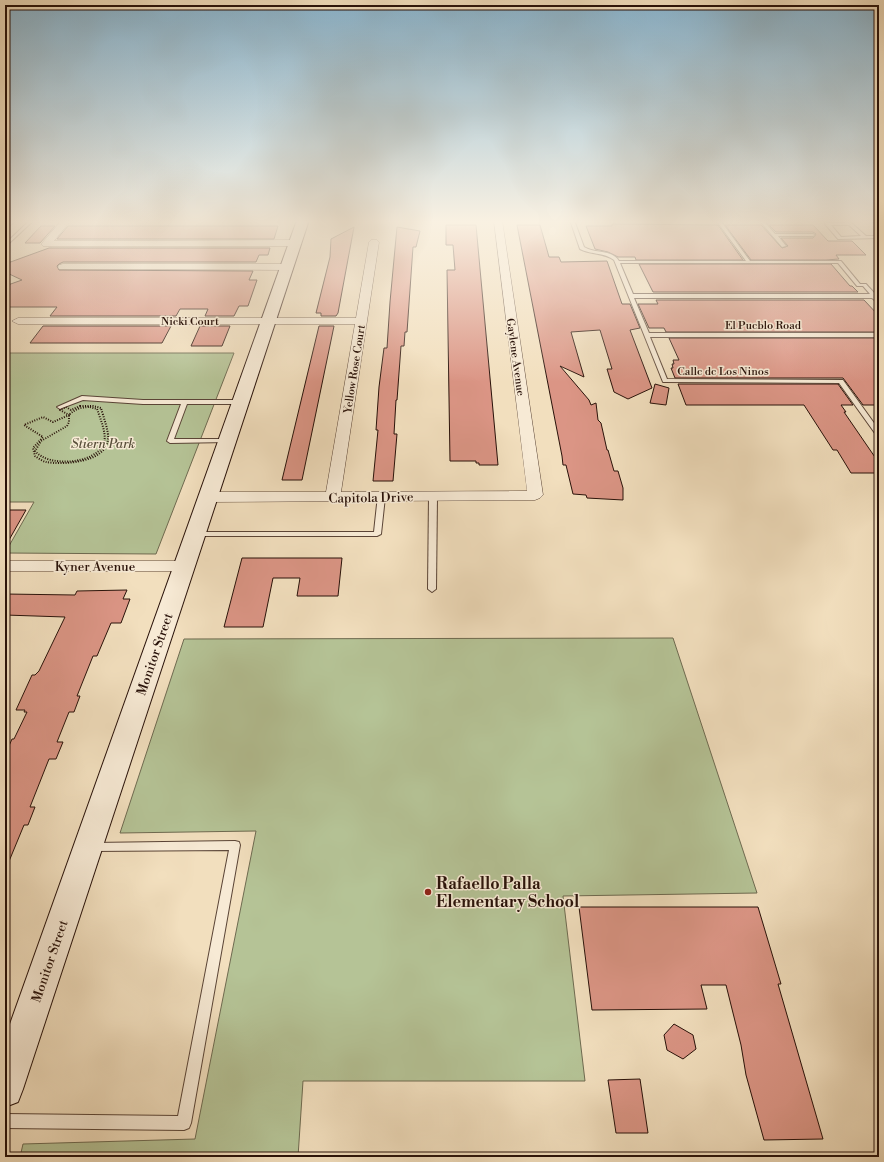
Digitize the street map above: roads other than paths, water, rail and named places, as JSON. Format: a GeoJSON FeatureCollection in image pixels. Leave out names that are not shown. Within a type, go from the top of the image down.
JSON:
{"type":"FeatureCollection","features":[{"type":"Feature","properties":{"kind":"street","name":"Monitor Street"},"geometry":{"type":"LineString","coordinates":[[5,1089],[284,274]]}},
{"type":"Feature","properties":{"kind":"street","name":"Yellow Rose Court"},"geometry":{"type":"LineString","coordinates":[[334,497],[369,274]]}},
{"type":"Feature","properties":{"kind":"street","name":"Gaylene Avenue"},"geometry":{"type":"LineString","coordinates":[[505,274],[535,495]]}},
{"type":"Feature","properties":{"kind":"street","name":"Nicki Court"},"geometry":{"type":"LineString","coordinates":[[18,321],[362,321]]}},
{"type":"Feature","properties":{"kind":"street","name":"Capitola Drive"},"geometry":{"type":"LineString","coordinates":[[208,497],[535,495]]}},
{"type":"Feature","properties":{"kind":"street","name":"Kyner Avenue"},"geometry":{"type":"LineString","coordinates":[[5,566],[184,566]]}},
{"type":"Feature","properties":{"kind":"lane","name":"Calle de Los Ninos"},"geometry":{"type":"LineString","coordinates":[[623,274],[665,381],[841,381],[879,435]]}},
{"type":"Feature","properties":{"kind":"lane"},"geometry":{"type":"LineString","coordinates":[[850,274],[859,285],[864,285],[879,302]]}},
{"type":"Feature","properties":{"kind":"lane"},"geometry":{"type":"LineString","coordinates":[[631,296],[874,296]]}},
{"type":"Feature","properties":{"kind":"lane","name":"El Pueblo Road"},"geometry":{"type":"LineString","coordinates":[[647,335],[879,335]]}},
{"type":"Feature","properties":{"kind":"lane"},"geometry":{"type":"LineString","coordinates":[[60,407],[82,398],[143,402],[240,402]]}},
{"type":"Feature","properties":{"kind":"lane"},"geometry":{"type":"LineString","coordinates":[[185,402],[170,441],[227,441]]}},
{"type":"Feature","properties":{"kind":"lane"},"geometry":{"type":"LineString","coordinates":[[432,589],[433,496]]}},
{"type":"Feature","properties":{"kind":"lane"},"geometry":{"type":"LineString","coordinates":[[195,534],[377,534],[381,497]]}},
{"type":"Feature","properties":{"kind":"lane"},"geometry":{"type":"LineString","coordinates":[[5,1121],[184,1124],[235,845],[87,847]]}},
{"type":"Feature","properties":{"kind":"place","name":"Rafaello Palla Elementary School"},"geometry":{"type":"Point","coordinates":[428,892]}},
{"type":"Feature","properties":{"kind":"park label","name":"Stiern Park"},"geometry":{"type":"Point","coordinates":[103,443]}}]}
